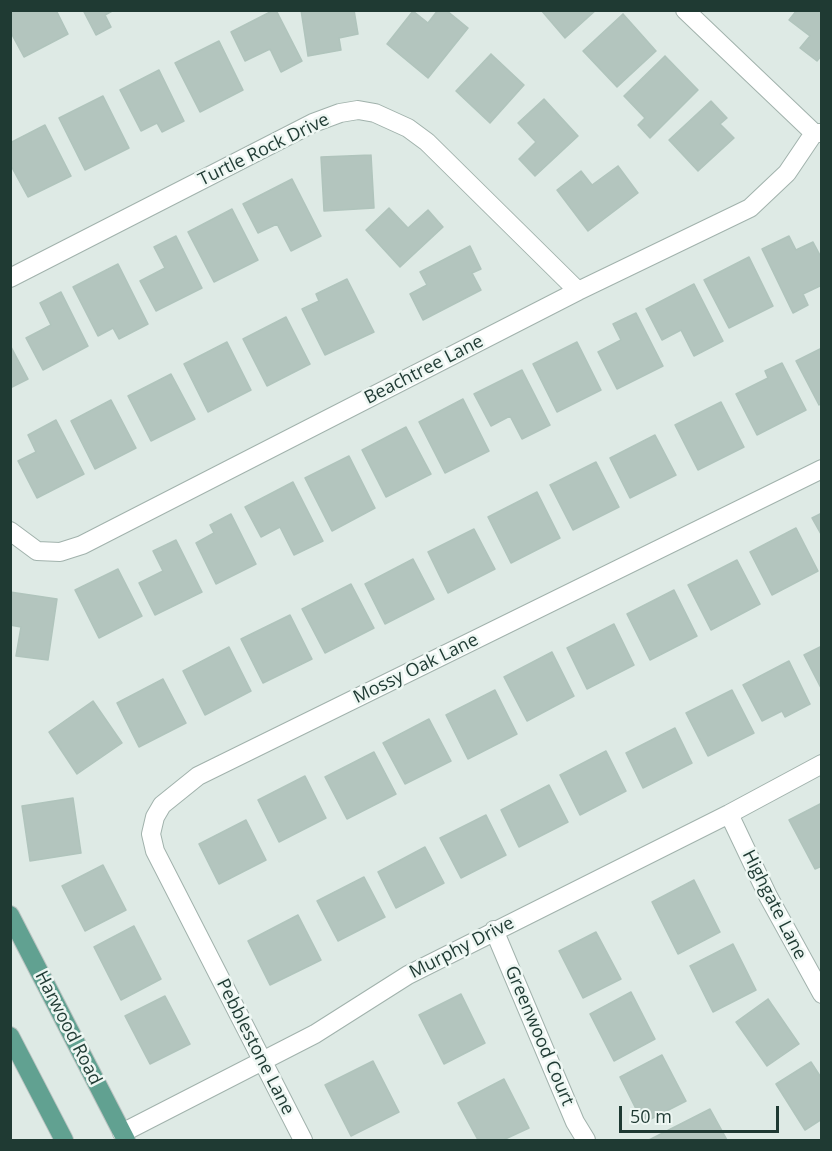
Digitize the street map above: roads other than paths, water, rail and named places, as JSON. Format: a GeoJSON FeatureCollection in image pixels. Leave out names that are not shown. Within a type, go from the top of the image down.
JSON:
{"type":"FeatureCollection","features":[{"type":"Feature","properties":{"kind":"main road","name":"Harwood Road"},"geometry":{"type":"LineString","coordinates":[[10,915],[119,1138]]}},
{"type":"Feature","properties":{"kind":"main road"},"geometry":{"type":"LineString","coordinates":[[10,1036],[64,1140]]}},
{"type":"Feature","properties":{"kind":"street"},"geometry":{"type":"LineString","coordinates":[[685,10],[818,133]]}},
{"type":"Feature","properties":{"kind":"street","name":"Turtle Rock Drive"},"geometry":{"type":"LineString","coordinates":[[10,278],[313,123],[340,113],[358,110],[375,114],[408,128],[427,142],[578,291]]}},
{"type":"Feature","properties":{"kind":"street","name":"Beachtree Lane"},"geometry":{"type":"LineString","coordinates":[[10,531],[37,550],[60,552],[82,545],[578,291],[750,208],[787,173],[818,133]]}},
{"type":"Feature","properties":{"kind":"street","name":"Mossy Oak Lane"},"geometry":{"type":"LineString","coordinates":[[207,953],[155,851],[151,834],[155,817],[177,791],[198,776],[822,469]]}},
{"type":"Feature","properties":{"kind":"street","name":"Murphy Drive"},"geometry":{"type":"LineString","coordinates":[[119,1138],[262,1060],[315,1034],[408,975],[729,814],[822,764]]}},
{"type":"Feature","properties":{"kind":"street","name":"Highgate Lane"},"geometry":{"type":"LineString","coordinates":[[729,814],[768,896],[822,994]]}},
{"type":"Feature","properties":{"kind":"street","name":"Greenwood Court"},"geometry":{"type":"LineString","coordinates":[[494,930],[575,1122],[586,1140]]}},
{"type":"Feature","properties":{"kind":"street","name":"Pebblestone Lane"},"geometry":{"type":"LineString","coordinates":[[207,953],[303,1140]]}}]}
